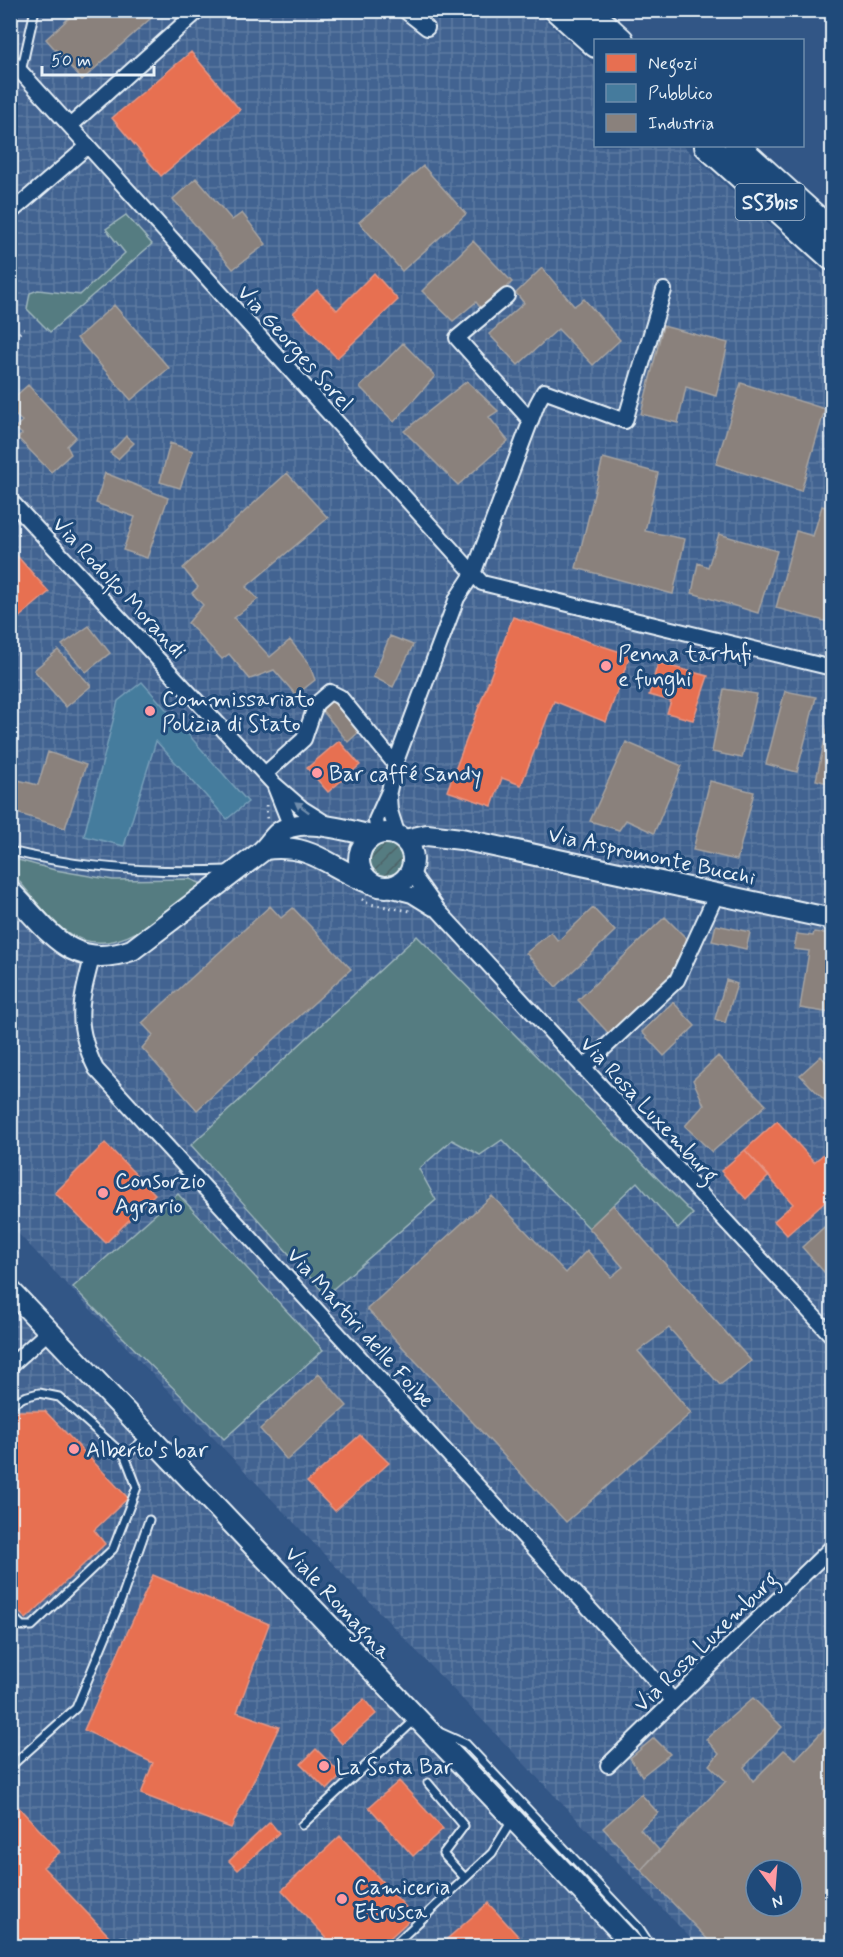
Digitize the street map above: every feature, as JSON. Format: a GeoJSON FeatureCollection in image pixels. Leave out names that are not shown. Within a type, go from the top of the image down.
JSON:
{"type":"FeatureCollection","features":[{"type":"Feature","properties":{"kind":"highway"},"geometry":{"type":"LineString","coordinates":[[557,10],[594,43]]}},
{"type":"Feature","properties":{"kind":"highway"},"geometry":{"type":"LineString","coordinates":[[588,10],[620,39]]}},
{"type":"Feature","properties":{"kind":"highway","name":"SS3bis"},"geometry":{"type":"LineString","coordinates":[[708,147],[832,258]]}},
{"type":"Feature","properties":{"kind":"highway","name":"SS3bis"},"geometry":{"type":"LineString","coordinates":[[738,147],[832,232]]}},
{"type":"Feature","properties":{"kind":"street"},"geometry":{"type":"LineString","coordinates":[[70,126],[199,10]]}},
{"type":"Feature","properties":{"kind":"street"},"geometry":{"type":"LineString","coordinates":[[404,10],[427,28]]}},
{"type":"Feature","properties":{"kind":"street","name":"Via Georges Sorel"},"geometry":{"type":"LineString","coordinates":[[10,60],[482,583],[832,668]]}},
{"type":"Feature","properties":{"kind":"street"},"geometry":{"type":"LineString","coordinates":[[10,213],[88,146]]}},
{"type":"Feature","properties":{"kind":"street"},"geometry":{"type":"LineString","coordinates":[[370,889],[359,858],[366,842],[376,835],[376,820],[389,791],[395,764],[457,598],[473,574],[531,420],[544,392],[625,421],[664,290]]}},
{"type":"Feature","properties":{"kind":"street"},"geometry":{"type":"LineString","coordinates":[[507,296],[458,338],[531,420]]}},
{"type":"Feature","properties":{"kind":"street","name":"Via Rodolfo Morandi"},"geometry":{"type":"LineString","coordinates":[[10,500],[269,779],[303,809],[334,828]]}},
{"type":"Feature","properties":{"kind":"street"},"geometry":{"type":"LineString","coordinates":[[269,779],[304,739],[316,704],[330,692],[340,697],[395,764]]}},
{"type":"Feature","properties":{"kind":"street","name":"Via Rodolfo Morandi"},"geometry":{"type":"LineString","coordinates":[[269,779],[282,805],[275,833]]}},
{"type":"Feature","properties":{"kind":"street"},"geometry":{"type":"LineString","coordinates":[[389,791],[390,811],[402,838],[410,847],[412,867]]}},
{"type":"Feature","properties":{"kind":"street","name":"Via Aspromonte Bucchi"},"geometry":{"type":"LineString","coordinates":[[275,833],[310,825],[402,838],[427,835],[461,840],[832,919]]}},
{"type":"Feature","properties":{"kind":"street"},"geometry":{"type":"LineString","coordinates":[[275,833],[319,855],[370,889]]}},
{"type":"Feature","properties":{"kind":"street"},"geometry":{"type":"LineString","coordinates":[[275,833],[299,848],[319,855]]}},
{"type":"Feature","properties":{"kind":"street"},"geometry":{"type":"LineString","coordinates":[[10,891],[67,948],[92,958],[111,958],[132,950],[234,870],[275,833]]}},
{"type":"Feature","properties":{"kind":"street","name":"Via Aspromonte Bucchi"},"geometry":{"type":"LineString","coordinates":[[370,889],[398,885],[412,867],[434,847],[461,840]]}},
{"type":"Feature","properties":{"kind":"street","name":"Via Rosa Luxemburg"},"geometry":{"type":"LineString","coordinates":[[412,867],[438,910],[832,1336]]}},
{"type":"Feature","properties":{"kind":"street","name":"Via Rosa Luxemburg"},"geometry":{"type":"LineString","coordinates":[[370,889],[411,895],[438,910]]}},
{"type":"Feature","properties":{"kind":"street"},"geometry":{"type":"LineString","coordinates":[[583,1068],[677,980],[717,893]]}},
{"type":"Feature","properties":{"kind":"street","name":"Via Martiri delle Foibe"},"geometry":{"type":"LineString","coordinates":[[92,958],[83,992],[80,1025],[86,1047],[96,1068],[673,1700]]}},
{"type":"Feature","properties":{"kind":"street","name":"Viale Romagna"},"geometry":{"type":"LineString","coordinates":[[10,1290],[634,1947]]}},
{"type":"Feature","properties":{"kind":"street"},"geometry":{"type":"LineString","coordinates":[[10,1366],[49,1331]]}},
{"type":"Feature","properties":{"kind":"street","name":"Via Rosa Luxemburg"},"geometry":{"type":"LineString","coordinates":[[608,1765],[832,1547]]}},
{"type":"Feature","properties":{"kind":"lane"},"geometry":{"type":"LineString","coordinates":[[21,72],[34,14],[31,10]]}},
{"type":"Feature","properties":{"kind":"lane"},"geometry":{"type":"LineString","coordinates":[[10,851],[88,867],[129,871],[234,870]]}},
{"type":"Feature","properties":{"kind":"lane"},"geometry":{"type":"LineString","coordinates":[[10,1405],[24,1397],[39,1393],[59,1397],[125,1456],[137,1486],[113,1549],[32,1626],[22,1626],[10,1614]]}},
{"type":"Feature","properties":{"kind":"lane"},"geometry":{"type":"LineString","coordinates":[[125,1456],[149,1436]]}},
{"type":"Feature","properties":{"kind":"lane"},"geometry":{"type":"LineString","coordinates":[[10,1767],[76,1708],[121,1600],[149,1520]]}},
{"type":"Feature","properties":{"kind":"lane"},"geometry":{"type":"LineString","coordinates":[[302,1825],[422,1723],[465,1744],[639,1928],[651,1947]]}},
{"type":"Feature","properties":{"kind":"lane"},"geometry":{"type":"LineString","coordinates":[[428,1783],[464,1826],[443,1854],[465,1878]]}},
{"type":"Feature","properties":{"kind":"lane"},"geometry":{"type":"LineString","coordinates":[[393,1947],[492,1853],[513,1820]]}},
{"type":"Feature","properties":{"kind":"path"},"geometry":{"type":"LineString","coordinates":[[10,341],[24,329]]}},
{"type":"Feature","properties":{"kind":"path"},"geometry":{"type":"LineString","coordinates":[[264,799],[275,833]]}},
{"type":"Feature","properties":{"kind":"path"},"geometry":{"type":"LineString","coordinates":[[370,889],[369,904],[412,911]]}},
{"type":"Feature","properties":{"kind":"shaded area"},"geometry":{"type":"Polygon","coordinates":[[[11,11],[535,11],[594,65],[594,147],[684,147],[832,282],[832,1946],[698,1946],[11,1226],[11,11]]]}},
{"type":"Feature","properties":{"kind":"shaded area"},"geometry":{"type":"Polygon","coordinates":[[[10,1298],[257,1562],[619,1946],[11,1946],[10,1298]]]}},
{"type":"Feature","properties":{"kind":"green space"},"geometry":{"type":"Polygon","coordinates":[[[126,215],[152,244],[50,332],[27,309],[30,293],[38,290],[80,295],[125,253],[106,229],[126,215]]]}},
{"type":"Feature","properties":{"kind":"green space"},"geometry":{"type":"Polygon","coordinates":[[[387,841],[400,846],[405,859],[400,872],[387,877],[374,872],[369,859],[374,846],[387,841]]]}},
{"type":"Feature","properties":{"kind":"green space"},"geometry":{"type":"Polygon","coordinates":[[[11,858],[55,870],[113,880],[190,879],[202,884],[155,921],[138,931],[120,939],[101,942],[83,940],[64,930],[43,910],[11,872],[11,858]]]}},
{"type":"Feature","properties":{"kind":"green space"},"geometry":{"type":"Polygon","coordinates":[[[417,936],[693,1214],[678,1229],[637,1182],[589,1228],[502,1140],[480,1155],[452,1140],[419,1169],[436,1200],[326,1295],[191,1145],[417,936]]]}},
{"type":"Feature","properties":{"kind":"green space"},"geometry":{"type":"Polygon","coordinates":[[[178,1194],[323,1350],[224,1439],[73,1287],[178,1194]]]}},
{"type":"Feature","properties":{"kind":"building: Negozi"},"geometry":{"type":"Polygon","coordinates":[[[191,52],[240,110],[161,176],[112,118],[191,52]]]}},
{"type":"Feature","properties":{"kind":"building: Negozi"},"geometry":{"type":"Polygon","coordinates":[[[374,273],[398,300],[337,358],[293,313],[317,290],[337,310],[374,273]]]}},
{"type":"Feature","properties":{"kind":"building: Negozi"},"geometry":{"type":"Polygon","coordinates":[[[10,548],[49,592],[10,625],[10,548]]]}},
{"type":"Feature","properties":{"kind":"building: Negozi"},"geometry":{"type":"Polygon","coordinates":[[[513,617],[630,655],[606,722],[554,701],[521,785],[502,778],[492,806],[447,791],[513,617]]]}},
{"type":"Feature","properties":{"kind":"building: Negozi"},"geometry":{"type":"Polygon","coordinates":[[[658,663],[708,676],[693,720],[667,713],[671,701],[649,695],[658,663]]]}},
{"type":"Feature","properties":{"kind":"building: Negozi"},"geometry":{"type":"Polygon","coordinates":[[[339,741],[360,765],[328,792],[307,768],[339,741]]]}},
{"type":"Feature","properties":{"kind":"building: Negozi"},"geometry":{"type":"Polygon","coordinates":[[[777,1121],[814,1162],[830,1149],[832,1152],[832,1195],[787,1235],[774,1221],[793,1204],[745,1150],[777,1121]]]}},
{"type":"Feature","properties":{"kind":"building: Negozi"},"geometry":{"type":"Polygon","coordinates":[[[105,1143],[155,1194],[106,1243],[55,1193],[105,1143]]]}},
{"type":"Feature","properties":{"kind":"building: Negozi"},"geometry":{"type":"Polygon","coordinates":[[[745,1150],[769,1176],[746,1199],[721,1171],[745,1150]]]}},
{"type":"Feature","properties":{"kind":"building: Negozi"},"geometry":{"type":"Polygon","coordinates":[[[16,1411],[45,1411],[128,1498],[94,1530],[105,1544],[26,1619],[10,1603],[10,1416],[16,1411]]]}},
{"type":"Feature","properties":{"kind":"building: Negozi"},"geometry":{"type":"Polygon","coordinates":[[[360,1435],[389,1463],[335,1511],[307,1482],[360,1435]]]}},
{"type":"Feature","properties":{"kind":"building: Negozi"},"geometry":{"type":"Polygon","coordinates":[[[153,1575],[269,1624],[237,1712],[279,1727],[231,1828],[141,1794],[153,1763],[84,1730],[153,1575]]]}},
{"type":"Feature","properties":{"kind":"building: Negozi"},"geometry":{"type":"Polygon","coordinates":[[[364,1699],[376,1714],[342,1744],[329,1730],[364,1699]]]}},
{"type":"Feature","properties":{"kind":"building: Negozi"},"geometry":{"type":"Polygon","coordinates":[[[316,1749],[342,1775],[327,1790],[301,1764],[316,1749]]]}},
{"type":"Feature","properties":{"kind":"building: Negozi"},"geometry":{"type":"Polygon","coordinates":[[[399,1781],[443,1829],[413,1856],[369,1807],[399,1781]]]}},
{"type":"Feature","properties":{"kind":"building: Negozi"},"geometry":{"type":"Polygon","coordinates":[[[10,1798],[60,1852],[43,1867],[110,1937],[100,1946],[18,1946],[10,1938],[10,1798]]]}},
{"type":"Feature","properties":{"kind":"building: Negozi"},"geometry":{"type":"Polygon","coordinates":[[[270,1822],[279,1833],[238,1870],[229,1861],[270,1822]]]}},
{"type":"Feature","properties":{"kind":"building: Negozi"},"geometry":{"type":"Polygon","coordinates":[[[340,1836],[414,1916],[381,1946],[334,1946],[282,1890],[340,1836]]]}},
{"type":"Feature","properties":{"kind":"building: Negozi"},"geometry":{"type":"Polygon","coordinates":[[[488,1903],[527,1946],[439,1946],[488,1903]]]}},
{"type":"Feature","properties":{"kind":"building: Pubblico"},"geometry":{"type":"Polygon","coordinates":[[[142,682],[248,802],[227,819],[156,741],[124,846],[84,836],[118,701],[142,682]]]}},
{"type":"Feature","properties":{"kind":"building: Industria"},"geometry":{"type":"Polygon","coordinates":[[[78,10],[160,10],[82,80],[46,39],[78,10]]]}},
{"type":"Feature","properties":{"kind":"building: Industria"},"geometry":{"type":"Polygon","coordinates":[[[423,166],[466,214],[402,271],[359,222],[423,166]]]}},
{"type":"Feature","properties":{"kind":"building: Industria"},"geometry":{"type":"Polygon","coordinates":[[[196,178],[232,220],[242,213],[266,244],[233,269],[173,199],[196,178]]]}},
{"type":"Feature","properties":{"kind":"building: Industria"},"geometry":{"type":"Polygon","coordinates":[[[473,241],[512,282],[483,311],[476,302],[453,321],[422,291],[473,241]]]}},
{"type":"Feature","properties":{"kind":"building: Industria"},"geometry":{"type":"Polygon","coordinates":[[[542,268],[574,306],[584,299],[620,340],[593,365],[558,329],[518,365],[489,334],[524,303],[516,293],[542,268]]]}},
{"type":"Feature","properties":{"kind":"building: Industria"},"geometry":{"type":"Polygon","coordinates":[[[114,305],[169,368],[131,400],[77,338],[114,305]]]}},
{"type":"Feature","properties":{"kind":"building: Industria"},"geometry":{"type":"Polygon","coordinates":[[[663,326],[728,343],[716,396],[686,387],[678,423],[641,414],[663,326]]]}},
{"type":"Feature","properties":{"kind":"building: Industria"},"geometry":{"type":"Polygon","coordinates":[[[403,343],[435,376],[394,422],[360,387],[403,343]]]}},
{"type":"Feature","properties":{"kind":"building: Industria"},"geometry":{"type":"Polygon","coordinates":[[[467,381],[498,411],[489,417],[508,441],[458,485],[404,431],[467,381]]]}},
{"type":"Feature","properties":{"kind":"building: Industria"},"geometry":{"type":"Polygon","coordinates":[[[741,383],[825,409],[801,491],[716,464],[741,383]]]}},
{"type":"Feature","properties":{"kind":"building: Industria"},"geometry":{"type":"Polygon","coordinates":[[[28,385],[76,437],[67,446],[71,454],[51,472],[18,438],[22,434],[15,428],[22,421],[10,411],[10,401],[28,385]]]}},
{"type":"Feature","properties":{"kind":"building: Industria"},"geometry":{"type":"Polygon","coordinates":[[[126,436],[134,443],[118,459],[110,453],[126,436]]]}},
{"type":"Feature","properties":{"kind":"building: Industria"},"geometry":{"type":"Polygon","coordinates":[[[170,443],[193,451],[180,488],[160,482],[170,443]]]}},
{"type":"Feature","properties":{"kind":"building: Industria"},"geometry":{"type":"Polygon","coordinates":[[[603,458],[658,473],[645,531],[685,539],[673,594],[576,568],[603,458]]]}},
{"type":"Feature","properties":{"kind":"building: Industria"},"geometry":{"type":"Polygon","coordinates":[[[105,473],[168,498],[147,558],[123,550],[135,517],[96,503],[105,473]]]}},
{"type":"Feature","properties":{"kind":"building: Industria"},"geometry":{"type":"Polygon","coordinates":[[[287,473],[328,518],[246,587],[258,599],[234,618],[270,657],[290,640],[309,664],[315,680],[296,695],[274,670],[250,679],[229,654],[222,659],[188,623],[203,605],[192,593],[198,587],[183,568],[287,473]]]}},
{"type":"Feature","properties":{"kind":"building: Industria"},"geometry":{"type":"Polygon","coordinates":[[[822,506],[832,509],[832,623],[776,608],[796,531],[813,536],[822,506]]]}},
{"type":"Feature","properties":{"kind":"building: Industria"},"geometry":{"type":"Polygon","coordinates":[[[719,534],[777,551],[758,613],[692,593],[698,563],[708,567],[719,534]]]}},
{"type":"Feature","properties":{"kind":"building: Industria"},"geometry":{"type":"Polygon","coordinates":[[[89,626],[110,653],[86,672],[62,645],[89,626]]]}},
{"type":"Feature","properties":{"kind":"building: Industria"},"geometry":{"type":"Polygon","coordinates":[[[390,636],[413,645],[393,687],[373,677],[390,636]]]}},
{"type":"Feature","properties":{"kind":"building: Industria"},"geometry":{"type":"Polygon","coordinates":[[[58,650],[91,686],[66,707],[34,670],[58,650]]]}},
{"type":"Feature","properties":{"kind":"building: Industria"},"geometry":{"type":"Polygon","coordinates":[[[724,689],[757,694],[742,758],[712,752],[724,689]]]}},
{"type":"Feature","properties":{"kind":"building: Industria"},"geometry":{"type":"Polygon","coordinates":[[[785,691],[816,697],[797,772],[766,764],[785,691]]]}},
{"type":"Feature","properties":{"kind":"building: Industria"},"geometry":{"type":"Polygon","coordinates":[[[332,701],[360,731],[348,742],[322,710],[332,701]]]}},
{"type":"Feature","properties":{"kind":"building: Industria"},"geometry":{"type":"Polygon","coordinates":[[[832,713],[832,784],[816,780],[832,713]]]}},
{"type":"Feature","properties":{"kind":"building: Industria"},"geometry":{"type":"Polygon","coordinates":[[[626,742],[682,766],[654,833],[626,820],[619,830],[590,821],[626,742]]]}},
{"type":"Feature","properties":{"kind":"building: Industria"},"geometry":{"type":"Polygon","coordinates":[[[48,752],[86,765],[65,828],[10,811],[10,778],[38,785],[48,752]]]}},
{"type":"Feature","properties":{"kind":"building: Industria"},"geometry":{"type":"Polygon","coordinates":[[[710,781],[754,792],[737,860],[693,850],[710,781]]]}},
{"type":"Feature","properties":{"kind":"building: Industria"},"geometry":{"type":"Polygon","coordinates":[[[270,906],[281,918],[293,908],[351,969],[197,1110],[142,1048],[153,1035],[142,1023],[270,906]]]}},
{"type":"Feature","properties":{"kind":"building: Industria"},"geometry":{"type":"Polygon","coordinates":[[[593,908],[615,931],[556,987],[526,953],[551,932],[558,941],[593,908]]]}},
{"type":"Feature","properties":{"kind":"building: Industria"},"geometry":{"type":"Polygon","coordinates":[[[665,917],[688,940],[674,976],[612,1037],[578,1000],[665,917]]]}},
{"type":"Feature","properties":{"kind":"building: Industria"},"geometry":{"type":"Polygon","coordinates":[[[716,925],[750,932],[746,949],[712,941],[716,925]]]}},
{"type":"Feature","properties":{"kind":"building: Industria"},"geometry":{"type":"Polygon","coordinates":[[[814,932],[832,934],[832,1013],[800,1008],[809,951],[794,949],[797,934],[813,936],[814,932]]]}},
{"type":"Feature","properties":{"kind":"building: Industria"},"geometry":{"type":"Polygon","coordinates":[[[726,980],[737,984],[725,1023],[715,1019],[726,980]]]}},
{"type":"Feature","properties":{"kind":"building: Industria"},"geometry":{"type":"Polygon","coordinates":[[[673,1002],[695,1026],[664,1056],[642,1032],[673,1002]]]}},
{"type":"Feature","properties":{"kind":"building: Industria"},"geometry":{"type":"Polygon","coordinates":[[[718,1056],[766,1105],[712,1152],[685,1126],[704,1105],[693,1080],[718,1056]]]}},
{"type":"Feature","properties":{"kind":"building: Industria"},"geometry":{"type":"Polygon","coordinates":[[[821,1056],[832,1069],[832,1108],[800,1075],[821,1056]]]}},
{"type":"Feature","properties":{"kind":"building: Industria"},"geometry":{"type":"Polygon","coordinates":[[[492,1196],[566,1273],[587,1250],[611,1277],[623,1267],[589,1228],[613,1205],[751,1361],[720,1385],[669,1328],[638,1351],[691,1413],[566,1522],[367,1309],[492,1196]]]}},
{"type":"Feature","properties":{"kind":"building: Industria"},"geometry":{"type":"Polygon","coordinates":[[[832,1220],[832,1281],[802,1247],[832,1220]]]}},
{"type":"Feature","properties":{"kind":"building: Industria"},"geometry":{"type":"Polygon","coordinates":[[[319,1374],[347,1406],[287,1460],[260,1429],[319,1374]]]}},
{"type":"Feature","properties":{"kind":"building: Industria"},"geometry":{"type":"Polygon","coordinates":[[[753,1698],[782,1727],[744,1767],[753,1781],[784,1750],[796,1759],[832,1721],[832,1791],[830,1793],[832,1796],[832,1946],[714,1946],[641,1870],[726,1781],[709,1765],[719,1754],[706,1739],[753,1698]]]}},
{"type":"Feature","properties":{"kind":"building: Industria"},"geometry":{"type":"Polygon","coordinates":[[[654,1738],[670,1754],[642,1776],[630,1758],[654,1738]]]}},
{"type":"Feature","properties":{"kind":"building: Industria"},"geometry":{"type":"Polygon","coordinates":[[[641,1794],[658,1813],[640,1829],[659,1850],[641,1870],[603,1828],[641,1794]]]}},
{"type":"Feature","properties":{"kind":"place","name":"Penna tartufi e funghi"},"geometry":{"type":"Point","coordinates":[606,666]}},
{"type":"Feature","properties":{"kind":"place","name":"Commissariato Polizia di Stato"},"geometry":{"type":"Point","coordinates":[150,711]}},
{"type":"Feature","properties":{"kind":"place","name":"Bar caffé Sandy"},"geometry":{"type":"Point","coordinates":[317,773]}},
{"type":"Feature","properties":{"kind":"place","name":"Consorzio Agrario"},"geometry":{"type":"Point","coordinates":[103,1193]}},
{"type":"Feature","properties":{"kind":"place","name":"Alberto's bar"},"geometry":{"type":"Point","coordinates":[74,1449]}},
{"type":"Feature","properties":{"kind":"place","name":"La Sosta Bar"},"geometry":{"type":"Point","coordinates":[324,1766]}},
{"type":"Feature","properties":{"kind":"place","name":"Camiceria Etrusca"},"geometry":{"type":"Point","coordinates":[342,1899]}}]}
